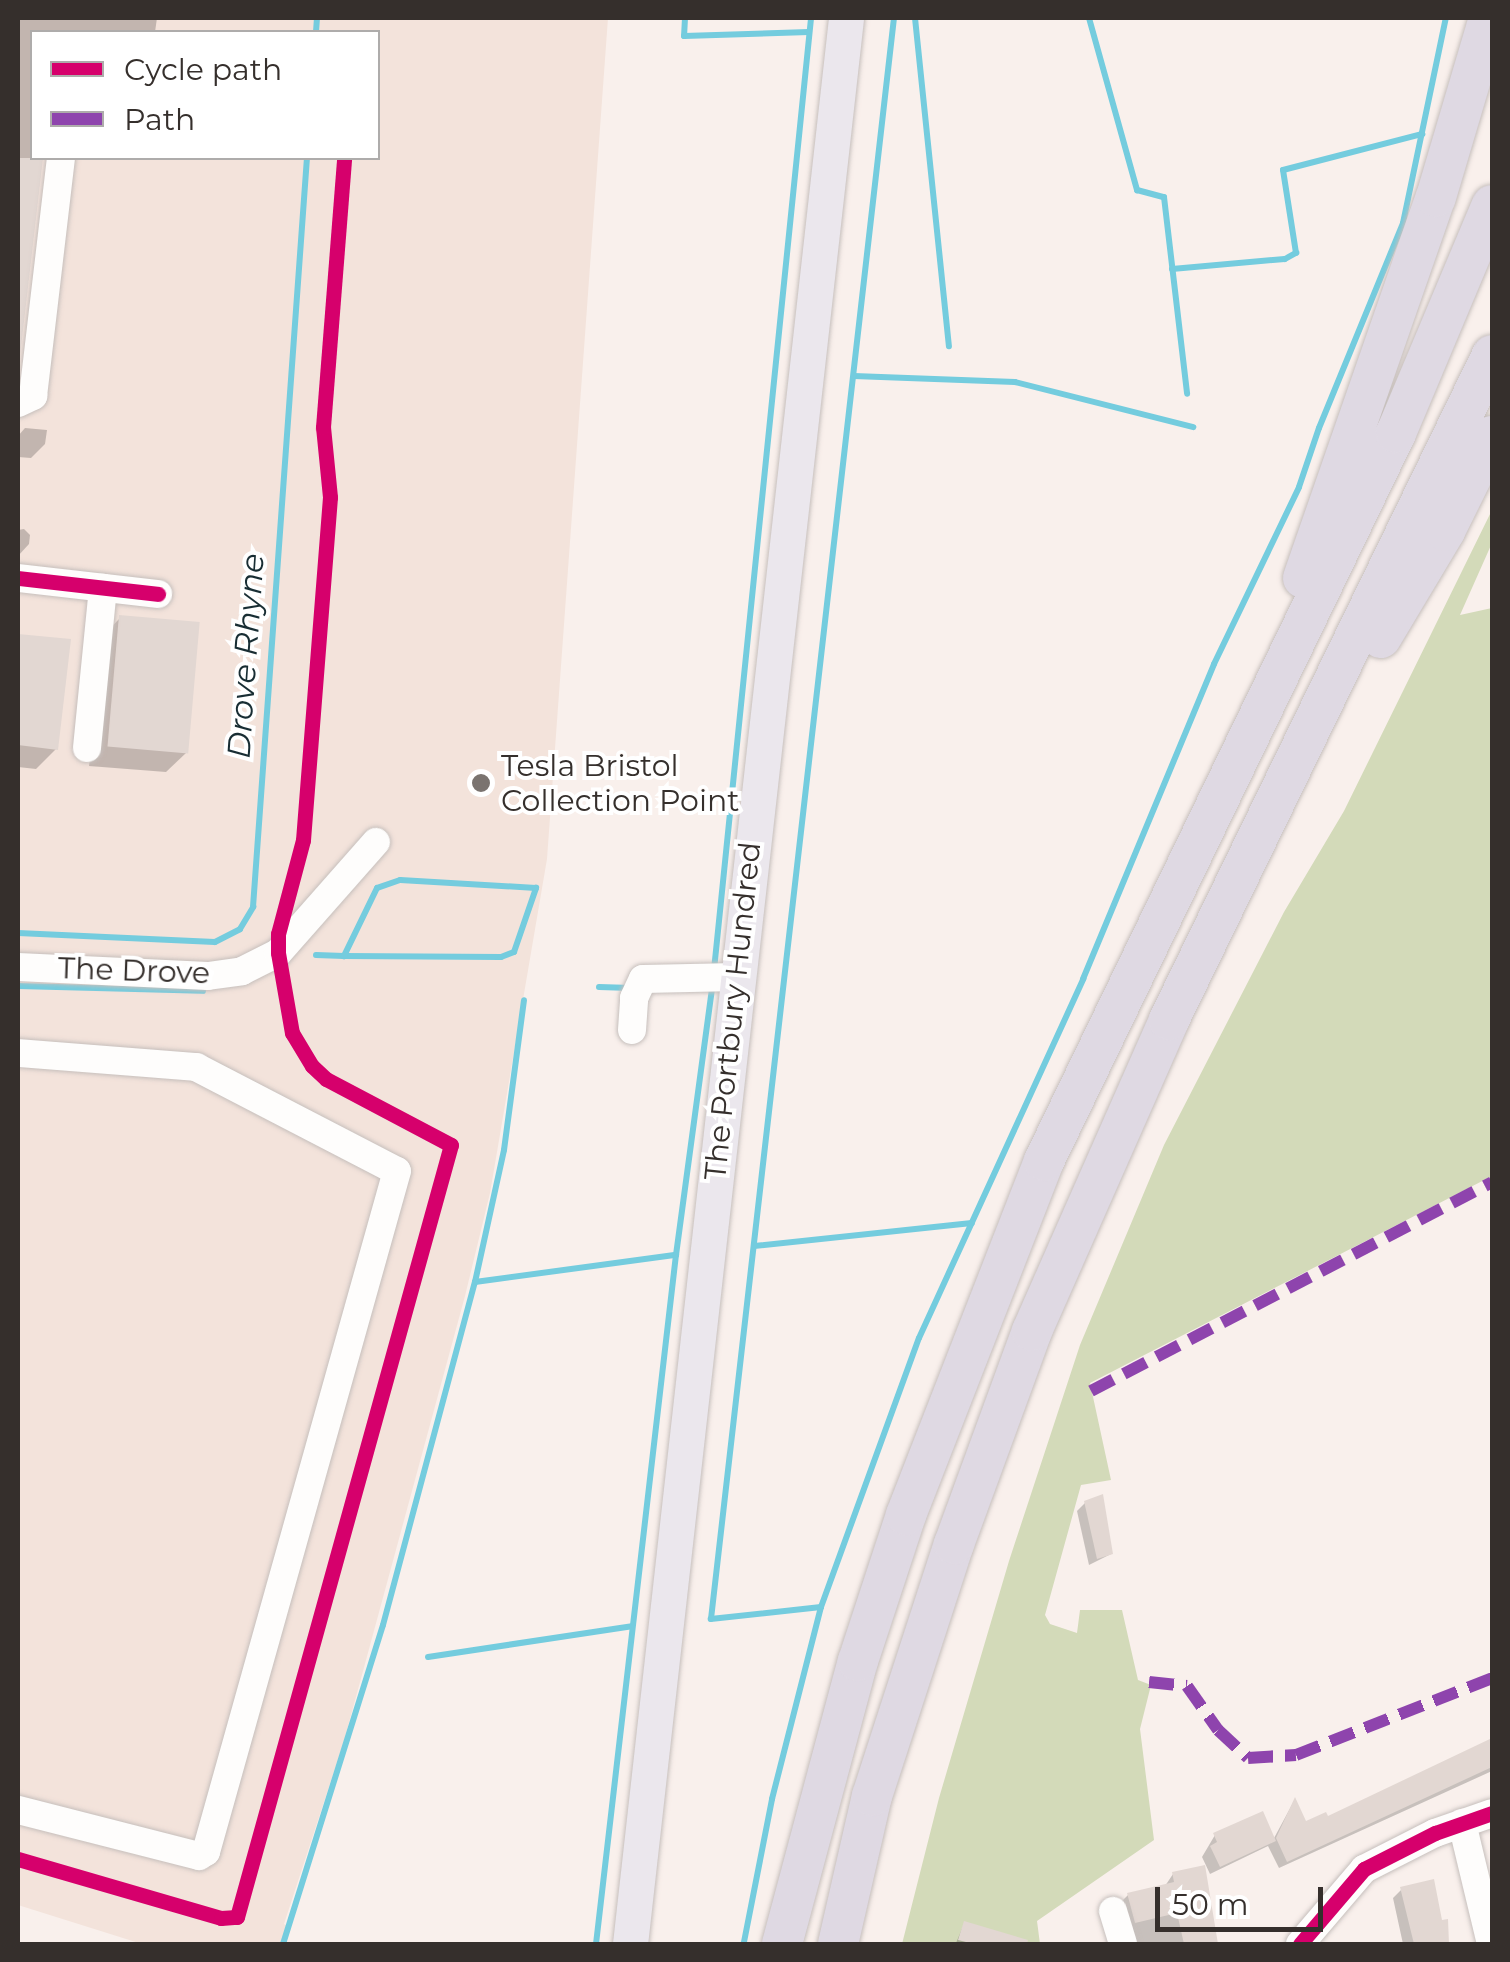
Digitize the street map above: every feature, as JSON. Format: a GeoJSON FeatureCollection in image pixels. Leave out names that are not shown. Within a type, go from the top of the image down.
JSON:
{"type":"FeatureCollection","features":[{"type":"Feature","properties":{"kind":"highway"},"geometry":{"type":"LineString","coordinates":[[1272,681],[1317,530],[1436,197],[1489,18]]}},
{"type":"Feature","properties":{"kind":"highway"},"geometry":{"type":"LineString","coordinates":[[782,1944],[858,1660],[906,1515],[1044,1161],[1272,681],[1396,433],[1492,204]]}},
{"type":"Feature","properties":{"kind":"highway"},"geometry":{"type":"LineString","coordinates":[[838,1944],[872,1796],[954,1544],[1032,1331],[1169,1020],[1492,355]]}},
{"type":"Feature","properties":{"kind":"highway"},"geometry":{"type":"LineString","coordinates":[[1238,879],[1445,531],[1492,436]]}},
{"type":"Feature","properties":{"kind":"main road","name":"The Portbury Hundred"},"geometry":{"type":"LineString","coordinates":[[630,1944],[846,18]]}},
{"type":"Feature","properties":{"kind":"street"},"geometry":{"type":"LineString","coordinates":[[18,403],[34,396],[61,160]]}},
{"type":"Feature","properties":{"kind":"street"},"geometry":{"type":"LineString","coordinates":[[18,578],[158,594]]}},
{"type":"Feature","properties":{"kind":"street"},"geometry":{"type":"LineString","coordinates":[[86,748],[103,588]]}},
{"type":"Feature","properties":{"kind":"street","name":"The Drove"},"geometry":{"type":"LineString","coordinates":[[18,968],[208,976],[242,971],[278,953],[376,842]]}},
{"type":"Feature","properties":{"kind":"street"},"geometry":{"type":"LineString","coordinates":[[632,1030],[634,998],[643,979],[736,977]]}},
{"type":"Feature","properties":{"kind":"street"},"geometry":{"type":"LineString","coordinates":[[18,1053],[196,1067],[396,1171],[206,1852],[199,1856],[18,1810]]}},
{"type":"Feature","properties":{"kind":"street"},"geometry":{"type":"LineString","coordinates":[[1300,1944],[1364,1869],[1388,1854],[1492,1813]]}},
{"type":"Feature","properties":{"kind":"street"},"geometry":{"type":"LineString","coordinates":[[1462,1823],[1491,1944]]}},
{"type":"Feature","properties":{"kind":"street"},"geometry":{"type":"LineString","coordinates":[[1113,1910],[1123,1944]]}},
{"type":"Feature","properties":{"kind":"shaded area"},"geometry":{"type":"Polygon","coordinates":[[[18,18],[608,18],[547,859],[490,1193],[344,1741],[284,1924],[291,1928],[285,1944],[142,1944],[18,1905],[18,18]]]}},
{"type":"Feature","properties":{"kind":"green space"},"geometry":{"type":"Polygon","coordinates":[[[1492,510],[1492,543],[1460,615],[1492,608],[1492,1176],[1090,1383],[1111,1480],[1081,1485],[1045,1615],[1050,1624],[1077,1633],[1080,1610],[1122,1610],[1138,1680],[1151,1685],[1140,1729],[1154,1840],[1037,1921],[1040,1944],[902,1944],[939,1798],[1009,1561],[1080,1345],[1164,1145],[1284,912],[1344,811],[1492,510]]]}},
{"type":"Feature","properties":{"kind":"building"},"geometry":{"type":"Polygon","coordinates":[[[18,158],[30,158],[43,160],[18,373],[18,158]]]}},
{"type":"Feature","properties":{"kind":"building"},"geometry":{"type":"Polygon","coordinates":[[[119,615],[200,622],[188,754],[107,746],[119,615]]]}},
{"type":"Feature","properties":{"kind":"building"},"geometry":{"type":"Polygon","coordinates":[[[18,634],[71,639],[58,750],[18,745],[18,634]]]}},
{"type":"Feature","properties":{"kind":"building"},"geometry":{"type":"Polygon","coordinates":[[[1103,1494],[1113,1554],[1097,1559],[1084,1501],[1103,1494]]]}},
{"type":"Feature","properties":{"kind":"building"},"geometry":{"type":"Polygon","coordinates":[[[1492,1738],[1492,1767],[1287,1862],[1276,1838],[1295,1797],[1306,1821],[1326,1812],[1328,1816],[1492,1738]]]}},
{"type":"Feature","properties":{"kind":"building"},"geometry":{"type":"Polygon","coordinates":[[[1263,1811],[1276,1841],[1220,1867],[1210,1846],[1217,1842],[1213,1833],[1263,1811]]]}},
{"type":"Feature","properties":{"kind":"building"},"geometry":{"type":"Polygon","coordinates":[[[1205,1865],[1218,1944],[1184,1944],[1177,1913],[1135,1923],[1127,1893],[1174,1882],[1172,1872],[1205,1865]]]}},
{"type":"Feature","properties":{"kind":"building"},"geometry":{"type":"Polygon","coordinates":[[[1434,1879],[1442,1920],[1448,1919],[1449,1944],[1414,1944],[1400,1887],[1434,1879]]]}},
{"type":"Feature","properties":{"kind":"building"},"geometry":{"type":"Polygon","coordinates":[[[964,1921],[1028,1940],[1027,1944],[974,1944],[958,1940],[964,1921]]]}},
{"type":"Feature","properties":{"kind":"waterway","name":"Drove Rhyne"},"geometry":{"type":"LineString","coordinates":[[316,30],[317,18]]}},
{"type":"Feature","properties":{"kind":"waterway"},"geometry":{"type":"LineString","coordinates":[[685,18],[684,36],[809,32]]}},
{"type":"Feature","properties":{"kind":"waterway"},"geometry":{"type":"LineString","coordinates":[[714,970],[811,18]]}},
{"type":"Feature","properties":{"kind":"waterway"},"geometry":{"type":"LineString","coordinates":[[821,1607],[711,1619],[894,18]]}},
{"type":"Feature","properties":{"kind":"waterway"},"geometry":{"type":"LineString","coordinates":[[915,18],[949,346]]}},
{"type":"Feature","properties":{"kind":"waterway"},"geometry":{"type":"LineString","coordinates":[[1089,18],[1137,190],[1164,197],[1187,394]]}},
{"type":"Feature","properties":{"kind":"waterway"},"geometry":{"type":"LineString","coordinates":[[744,1942],[772,1799],[821,1607],[919,1338],[1083,979],[1214,664],[1299,487],[1319,428],[1403,223],[1446,18]]}},
{"type":"Feature","properties":{"kind":"waterway"},"geometry":{"type":"LineString","coordinates":[[1172,269],[1285,259],[1296,253],[1283,170],[1422,134]]}},
{"type":"Feature","properties":{"kind":"waterway","name":"Drove Rhyne"},"geometry":{"type":"LineString","coordinates":[[18,933],[215,942],[240,929],[253,907],[307,160]]}},
{"type":"Feature","properties":{"kind":"waterway"},"geometry":{"type":"LineString","coordinates":[[854,376],[1015,382],[1193,427]]}},
{"type":"Feature","properties":{"kind":"waterway"},"geometry":{"type":"LineString","coordinates":[[316,955],[344,956],[501,957],[514,952],[536,888],[400,880],[377,888],[344,956]]}},
{"type":"Feature","properties":{"kind":"waterway"},"geometry":{"type":"LineString","coordinates":[[596,1944],[676,1255],[713,983]]}},
{"type":"Feature","properties":{"kind":"waterway"},"geometry":{"type":"LineString","coordinates":[[18,986],[203,991]]}},
{"type":"Feature","properties":{"kind":"waterway"},"geometry":{"type":"LineString","coordinates":[[599,987],[631,988]]}},
{"type":"Feature","properties":{"kind":"waterway"},"geometry":{"type":"LineString","coordinates":[[283,1944],[383,1625],[475,1282],[504,1150],[524,1000]]}},
{"type":"Feature","properties":{"kind":"waterway"},"geometry":{"type":"LineString","coordinates":[[754,1246],[972,1223]]}},
{"type":"Feature","properties":{"kind":"waterway"},"geometry":{"type":"LineString","coordinates":[[475,1282],[676,1255]]}},
{"type":"Feature","properties":{"kind":"waterway"},"geometry":{"type":"LineString","coordinates":[[428,1657],[632,1626]]}},
{"type":"Feature","properties":{"kind":"marked path"},"geometry":{"type":"LineString","coordinates":[[1091,1391],[1492,1182]]}},
{"type":"Feature","properties":{"kind":"marked path"},"geometry":{"type":"LineString","coordinates":[[1149,1682],[1187,1686],[1218,1730],[1248,1758],[1296,1755],[1492,1678]]}},
{"type":"Feature","properties":{"kind":"cycle path"},"geometry":{"type":"LineString","coordinates":[[18,1859],[221,1918],[237,1917],[451,1145],[326,1079],[312,1066],[292,1033],[278,953],[278,934],[303,840],[330,497],[323,427],[344,160]]}},
{"type":"Feature","properties":{"kind":"cycle path"},"geometry":{"type":"LineString","coordinates":[[18,578],[158,594]]}},
{"type":"Feature","properties":{"kind":"cycle path"},"geometry":{"type":"LineString","coordinates":[[1300,1944],[1364,1869],[1435,1833],[1492,1813]]}},
{"type":"Feature","properties":{"kind":"place","name":"Tesla Bristol Collection Point"},"geometry":{"type":"Point","coordinates":[481,783]}}]}
